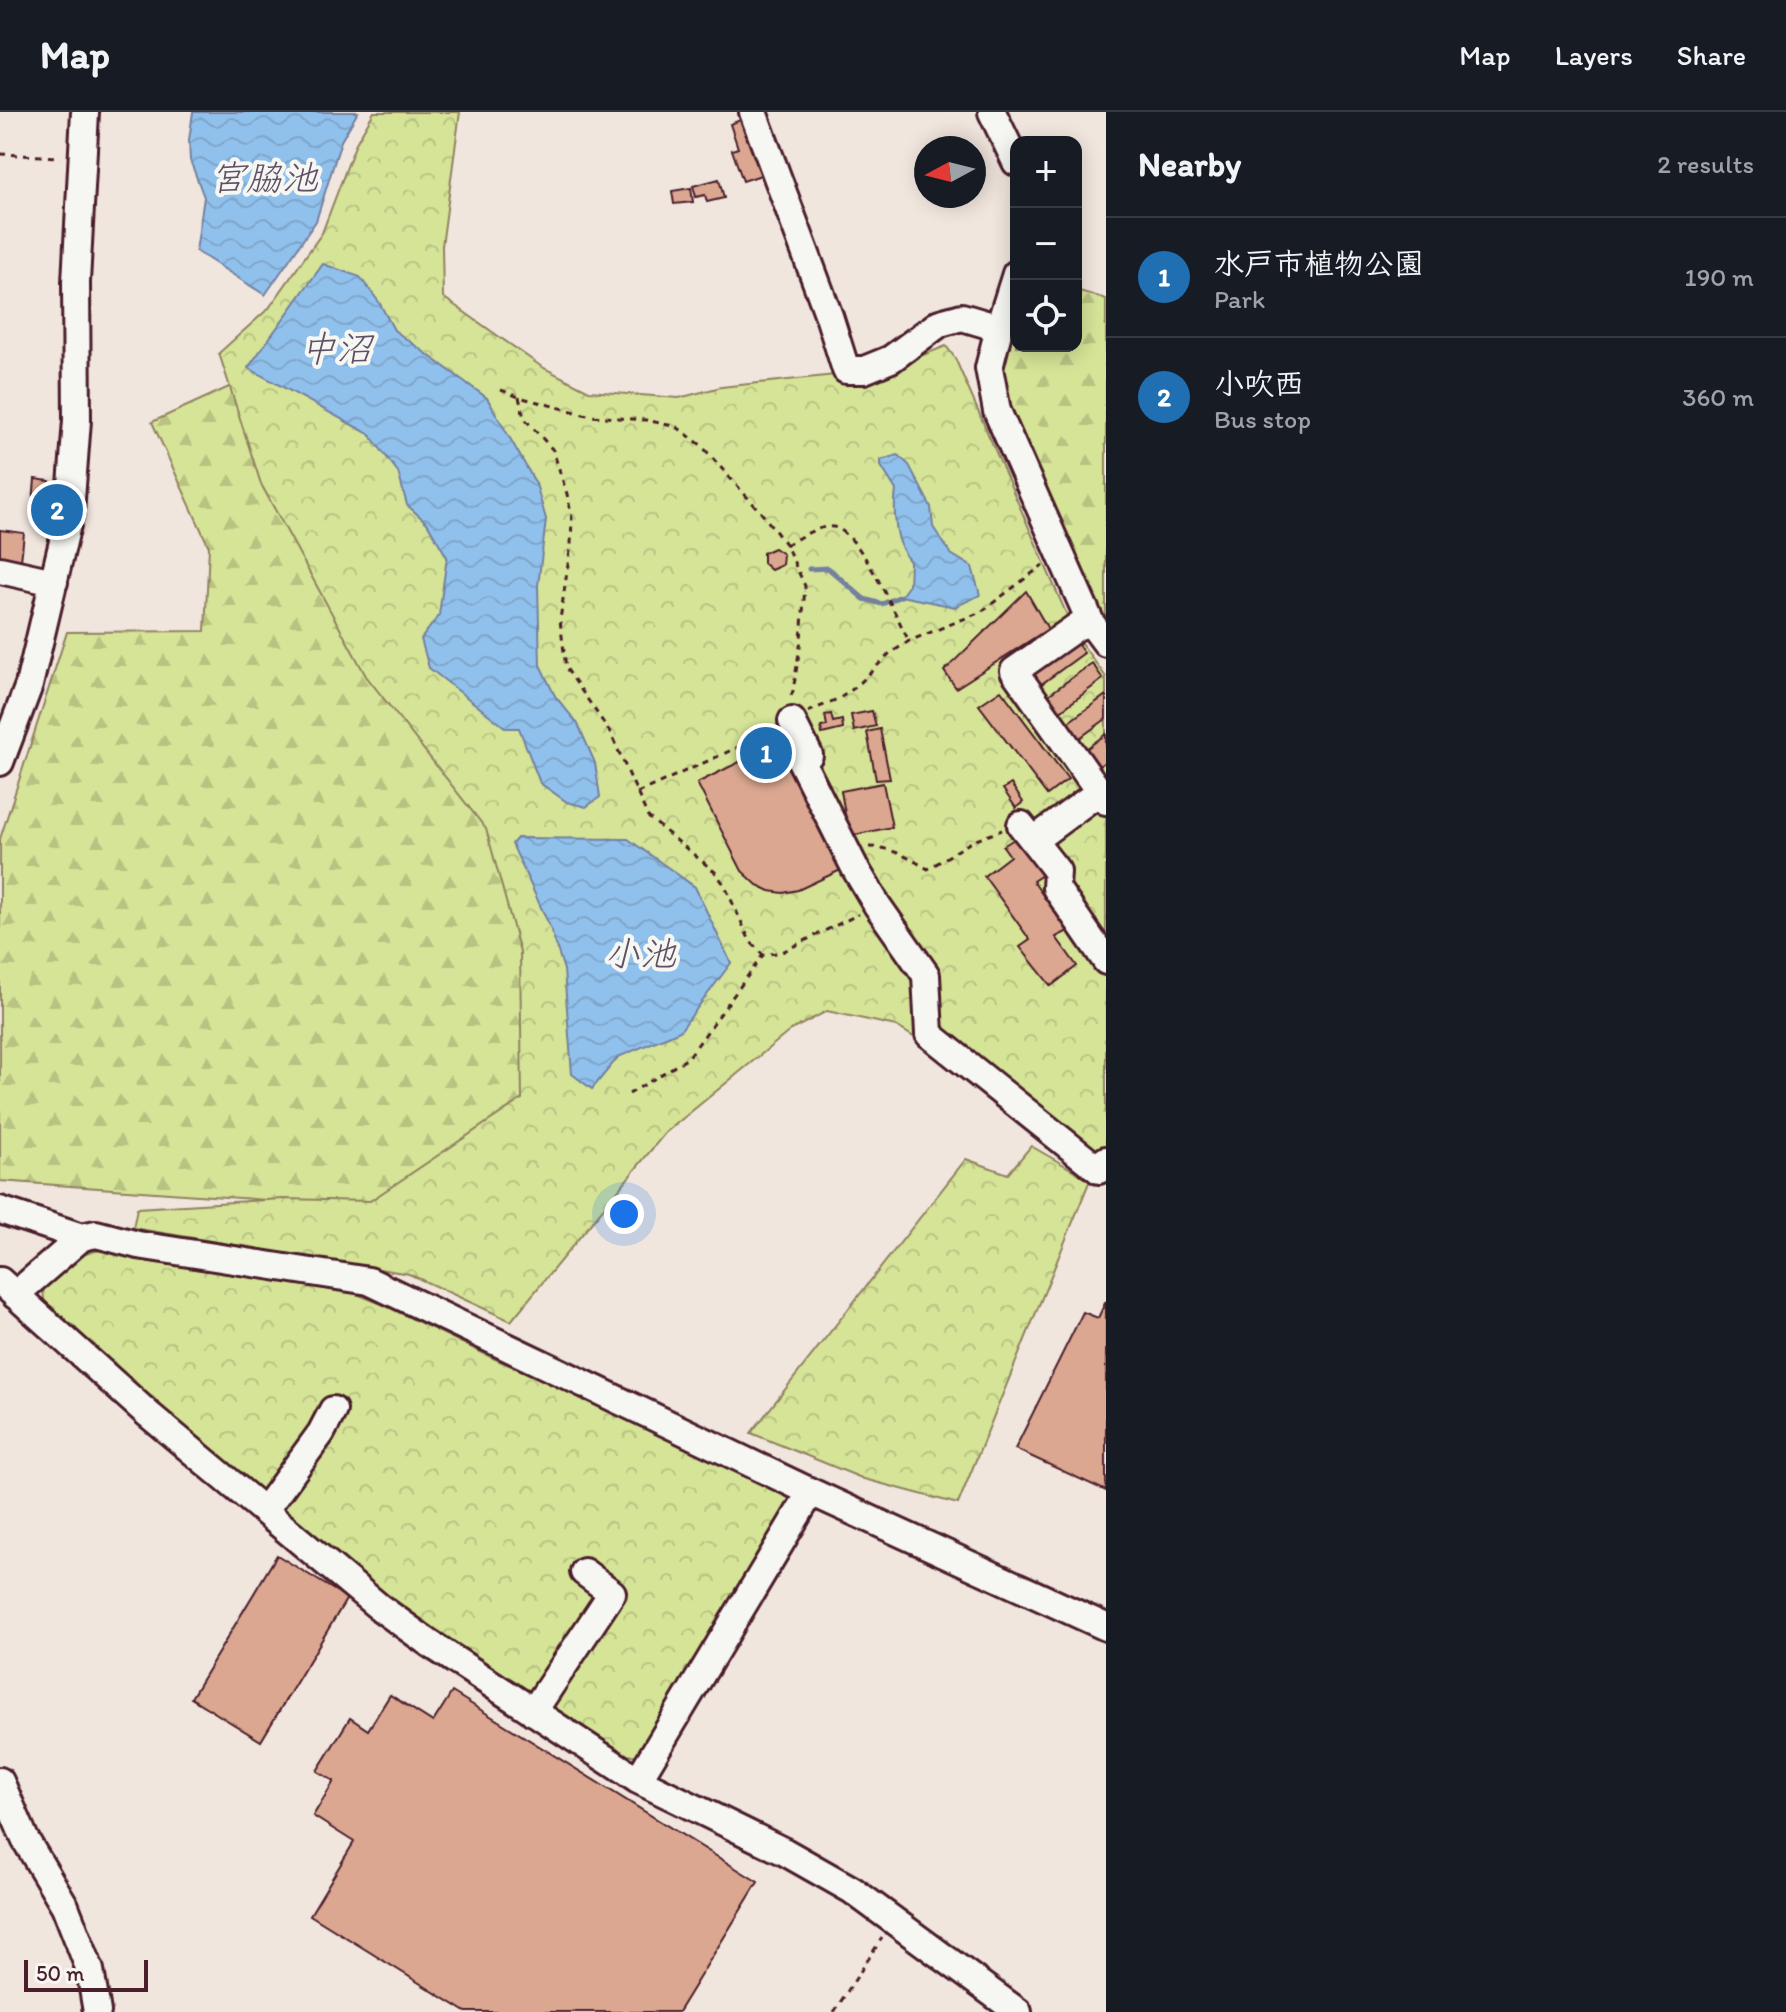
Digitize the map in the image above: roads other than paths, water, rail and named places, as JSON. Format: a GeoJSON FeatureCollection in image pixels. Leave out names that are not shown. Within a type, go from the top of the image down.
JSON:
{"type":"FeatureCollection","features":[{"type":"Feature","properties":{"kind":"street"},"geometry":{"type":"LineString","coordinates":[[0,762],[29,685],[70,512],[78,376],[76,282],[85,112]]}},
{"type":"Feature","properties":{"kind":"street"},"geometry":{"type":"LineString","coordinates":[[753,112],[846,370],[864,370],[891,359],[940,323],[962,317],[999,328]]}},
{"type":"Feature","properties":{"kind":"street"},"geometry":{"type":"LineString","coordinates":[[992,112],[1010,150]]}},
{"type":"Feature","properties":{"kind":"street"},"geometry":{"type":"LineString","coordinates":[[1014,280],[989,368],[997,411],[1060,554],[1099,633]]}},
{"type":"Feature","properties":{"kind":"street"},"geometry":{"type":"LineString","coordinates":[[0,570],[54,582]]}},
{"type":"Feature","properties":{"kind":"street"},"geometry":{"type":"LineString","coordinates":[[1099,633],[1078,626],[1014,671],[1103,796],[1028,832],[1057,871],[1056,888],[1106,961]]}},
{"type":"Feature","properties":{"kind":"street"},"geometry":{"type":"LineString","coordinates":[[782,720],[809,755],[800,759],[877,905],[926,975],[929,1034],[1099,1170],[1106,1160]]}},
{"type":"Feature","properties":{"kind":"street"},"geometry":{"type":"LineString","coordinates":[[0,1210],[82,1237]]}},
{"type":"Feature","properties":{"kind":"street"},"geometry":{"type":"LineString","coordinates":[[1018,2012],[894,1919],[812,1866],[638,1780],[379,1607],[148,1414],[8,1288],[82,1237],[96,1234],[204,1257],[369,1281],[811,1492],[1106,1627]]}},
{"type":"Feature","properties":{"kind":"street"},"geometry":{"type":"LineString","coordinates":[[264,1511],[321,1433],[333,1410]]}},
{"type":"Feature","properties":{"kind":"street"},"geometry":{"type":"LineString","coordinates":[[638,1780],[811,1492]]}},
{"type":"Feature","properties":{"kind":"street"},"geometry":{"type":"LineString","coordinates":[[533,1712],[612,1593],[584,1572]]}},
{"type":"Feature","properties":{"kind":"street"},"geometry":{"type":"LineString","coordinates":[[0,1781],[25,1839],[65,1906],[90,1970],[97,2012]]}},
{"type":"Feature","properties":{"kind":"water","name":"宮脇池"},"geometry":{"type":"Polygon","coordinates":[[[193,112],[358,112],[341,141],[316,221],[265,295],[196,251],[204,197],[190,160],[193,112]]]}},
{"type":"Feature","properties":{"kind":"water","name":"中沼"},"geometry":{"type":"Polygon","coordinates":[[[323,264],[360,277],[379,302],[394,330],[487,398],[536,484],[546,519],[538,586],[540,665],[555,696],[578,724],[595,763],[600,797],[586,807],[567,802],[540,783],[519,728],[506,728],[429,668],[421,639],[439,615],[447,557],[427,523],[407,505],[398,472],[369,434],[248,368],[323,264]]]}},
{"type":"Feature","properties":{"kind":"water"},"geometry":{"type":"Polygon","coordinates":[[[898,455],[909,465],[931,507],[933,527],[951,554],[972,567],[980,595],[955,607],[901,596],[909,585],[910,562],[896,528],[896,490],[881,466],[881,460],[898,455]]]}},
{"type":"Feature","properties":{"kind":"water","name":"小池"},"geometry":{"type":"Polygon","coordinates":[[[517,838],[628,839],[695,887],[731,963],[680,1031],[618,1057],[592,1089],[572,1074],[564,970],[550,927],[512,844],[517,838]]]}},
{"type":"Feature","properties":{"kind":"waterway"},"geometry":{"type":"LineString","coordinates":[[809,569],[828,568],[864,599],[882,604],[901,596]]}},
{"type":"Feature","properties":{"kind":"place","name":"小吹西"},"geometry":{"type":"Point","coordinates":[57,510]}},
{"type":"Feature","properties":{"kind":"place","name":"水戸市植物公園"},"geometry":{"type":"Point","coordinates":[766,753]}}]}
